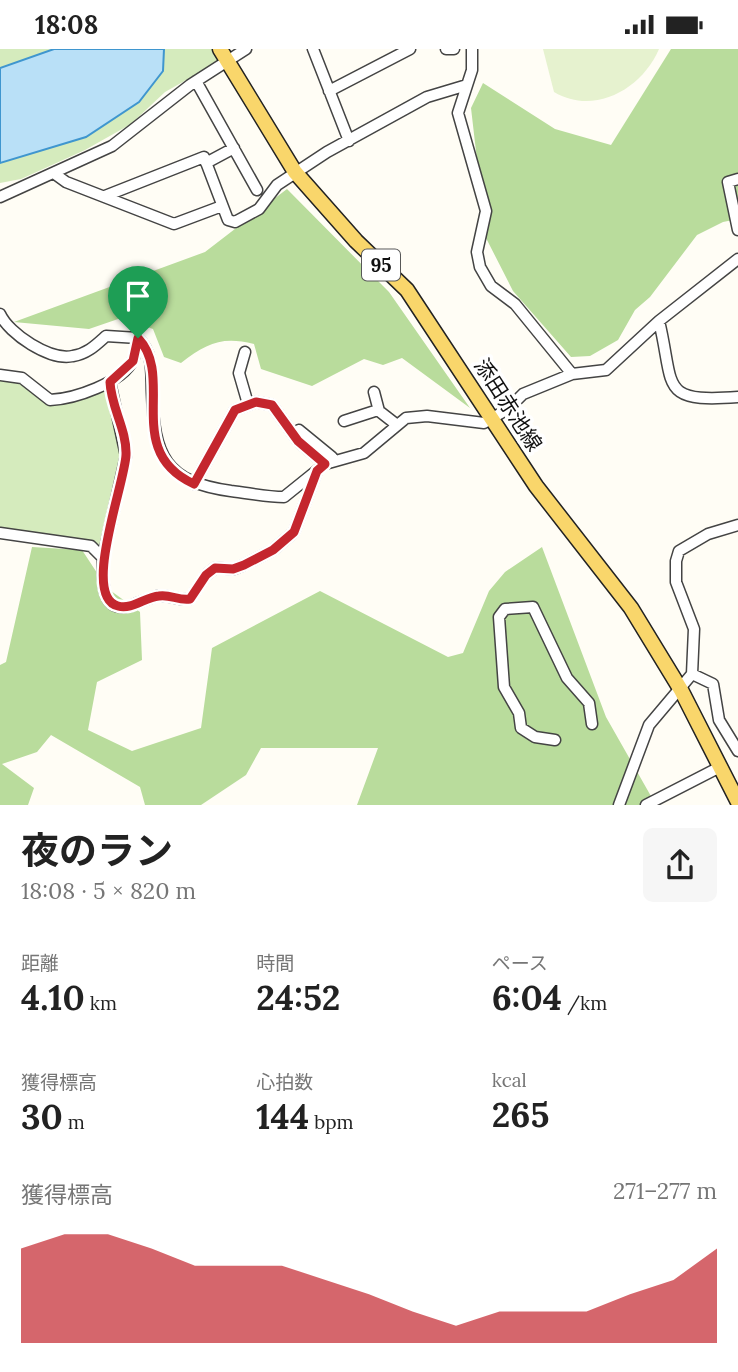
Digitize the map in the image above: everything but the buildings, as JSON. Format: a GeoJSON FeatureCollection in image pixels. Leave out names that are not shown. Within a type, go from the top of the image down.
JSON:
{"type":"FeatureCollection","features":[{"type":"Feature","properties":{"kind":"main road","name":"添田赤池線"},"geometry":{"type":"LineString","coordinates":[[223,55],[295,172],[356,241],[407,290],[537,486],[631,608],[681,689],[738,802]]}},
{"type":"Feature","properties":{"kind":"street"},"geometry":{"type":"LineString","coordinates":[[0,197],[113,146],[196,81],[223,55],[246,49]]}},
{"type":"Feature","properties":{"kind":"street"},"geometry":{"type":"LineString","coordinates":[[313,49],[349,141]]}},
{"type":"Feature","properties":{"kind":"street"},"geometry":{"type":"LineString","coordinates":[[329,91],[410,49]]}},
{"type":"Feature","properties":{"kind":"street"},"geometry":{"type":"LineString","coordinates":[[446,49],[454,49]]}},
{"type":"Feature","properties":{"kind":"street"},"geometry":{"type":"LineString","coordinates":[[472,49],[467,85],[458,113],[486,211],[477,252],[480,267],[491,286],[515,304],[572,374]]}},
{"type":"Feature","properties":{"kind":"street"},"geometry":{"type":"LineString","coordinates":[[196,81],[257,190]]}},
{"type":"Feature","properties":{"kind":"street"},"geometry":{"type":"LineString","coordinates":[[105,196],[204,156],[228,220],[235,222],[259,209],[277,185],[295,172],[428,97],[467,85]]}},
{"type":"Feature","properties":{"kind":"street"},"geometry":{"type":"LineString","coordinates":[[206,163],[234,148]]}},
{"type":"Feature","properties":{"kind":"street"},"geometry":{"type":"LineString","coordinates":[[55,174],[66,182],[174,224],[222,206]]}},
{"type":"Feature","properties":{"kind":"street"},"geometry":{"type":"LineString","coordinates":[[738,179],[728,182],[738,230]]}},
{"type":"Feature","properties":{"kind":"street"},"geometry":{"type":"LineString","coordinates":[[0,314],[13,333],[63,357],[86,352],[106,337],[121,335],[138,338],[147,347],[151,359],[153,423],[159,449],[169,467],[194,484],[284,496],[328,463],[364,453],[397,425],[416,415],[484,423],[523,394],[572,374],[606,370],[659,321],[738,258]]}},
{"type":"Feature","properties":{"kind":"street"},"geometry":{"type":"LineString","coordinates":[[659,321],[670,375],[682,394],[692,399],[738,397]]}},
{"type":"Feature","properties":{"kind":"street"},"geometry":{"type":"LineString","coordinates":[[0,375],[22,378],[50,400],[69,399],[110,382],[133,361],[138,338]]}},
{"type":"Feature","properties":{"kind":"street"},"geometry":{"type":"LineString","coordinates":[[245,352],[239,373],[248,404]]}},
{"type":"Feature","properties":{"kind":"street"},"geometry":{"type":"LineString","coordinates":[[110,382],[126,456],[103,558],[103,590],[105,597],[115,606],[127,607],[158,596],[193,596],[206,575],[215,568],[233,569],[273,550],[294,532],[328,463]]}},
{"type":"Feature","properties":{"kind":"street"},"geometry":{"type":"LineString","coordinates":[[373,392],[378,410],[397,425]]}},
{"type":"Feature","properties":{"kind":"street"},"geometry":{"type":"LineString","coordinates":[[194,484],[235,410],[248,404],[265,402],[272,405],[298,441],[328,463]]}},
{"type":"Feature","properties":{"kind":"street"},"geometry":{"type":"LineString","coordinates":[[344,421],[378,410]]}},
{"type":"Feature","properties":{"kind":"street"},"geometry":{"type":"LineString","coordinates":[[296,427],[328,463]]}},
{"type":"Feature","properties":{"kind":"street"},"geometry":{"type":"LineString","coordinates":[[317,442],[328,463]]}},
{"type":"Feature","properties":{"kind":"street"},"geometry":{"type":"LineString","coordinates":[[618,805],[649,725],[692,674],[694,629],[676,582],[676,561],[685,545],[708,534],[738,525]]}},
{"type":"Feature","properties":{"kind":"street"},"geometry":{"type":"LineString","coordinates":[[0,533],[90,546],[103,558]]}},
{"type":"Feature","properties":{"kind":"street"},"geometry":{"type":"LineString","coordinates":[[555,740],[535,737],[520,728],[519,713],[504,687],[499,617],[505,610],[533,607],[567,678],[589,703],[592,724]]}},
{"type":"Feature","properties":{"kind":"street"},"geometry":{"type":"LineString","coordinates":[[692,674],[713,684],[719,720],[738,751]]}},
{"type":"Feature","properties":{"kind":"street"},"geometry":{"type":"LineString","coordinates":[[646,805],[720,767]]}},
{"type":"Feature","properties":{"kind":"green space"},"geometry":{"type":"Polygon","coordinates":[[[0,49],[216,49],[220,61],[165,92],[131,124],[85,150],[21,179],[0,183],[0,49]]]}},
{"type":"Feature","properties":{"kind":"green space"},"geometry":{"type":"Polygon","coordinates":[[[543,49],[659,49],[641,76],[629,87],[615,95],[585,101],[569,99],[554,92],[543,49]]]}},
{"type":"Feature","properties":{"kind":"green space"},"geometry":{"type":"Polygon","coordinates":[[[671,49],[738,49],[738,219],[723,222],[697,235],[650,297],[635,310],[618,340],[590,356],[571,357],[513,291],[486,238],[471,108],[483,83],[555,129],[611,145],[671,49]]]}},
{"type":"Feature","properties":{"kind":"green space"},"geometry":{"type":"Polygon","coordinates":[[[287,189],[389,292],[470,408],[402,358],[383,365],[364,359],[312,386],[261,369],[254,344],[233,341],[215,343],[181,363],[164,357],[153,329],[121,318],[89,329],[14,322],[205,252],[287,189]]]}},
{"type":"Feature","properties":{"kind":"green space"},"geometry":{"type":"Polygon","coordinates":[[[0,375],[22,378],[50,400],[106,388],[119,435],[122,466],[104,552],[0,533],[0,375]]]}},
{"type":"Feature","properties":{"kind":"green space"},"geometry":{"type":"Polygon","coordinates":[[[32,547],[82,550],[107,588],[140,612],[142,660],[97,682],[88,730],[132,751],[201,728],[212,648],[320,591],[448,657],[463,653],[489,591],[505,572],[542,547],[606,717],[656,805],[357,805],[378,748],[261,748],[246,775],[201,805],[145,805],[140,787],[51,735],[37,752],[2,764],[34,788],[28,805],[0,805],[0,665],[6,662],[32,547]]]}},
{"type":"Feature","properties":{"kind":"water"},"geometry":{"type":"Polygon","coordinates":[[[54,49],[164,49],[163,71],[139,102],[86,137],[0,163],[0,68],[54,49]]]}},
{"type":"Feature","properties":{"kind":"route"},"geometry":{"type":"LineString","coordinates":[[138,338],[147,347],[151,359],[153,423],[159,449],[169,467],[184,479],[194,484],[235,410],[256,402],[272,405],[298,441],[325,464],[317,471],[294,532],[273,550],[233,569],[224,566],[215,568],[206,575],[190,599],[181,601],[170,596],[158,596],[127,607],[115,606],[105,597],[103,590],[103,558],[126,456],[110,382],[133,361],[138,338]]}}]}
